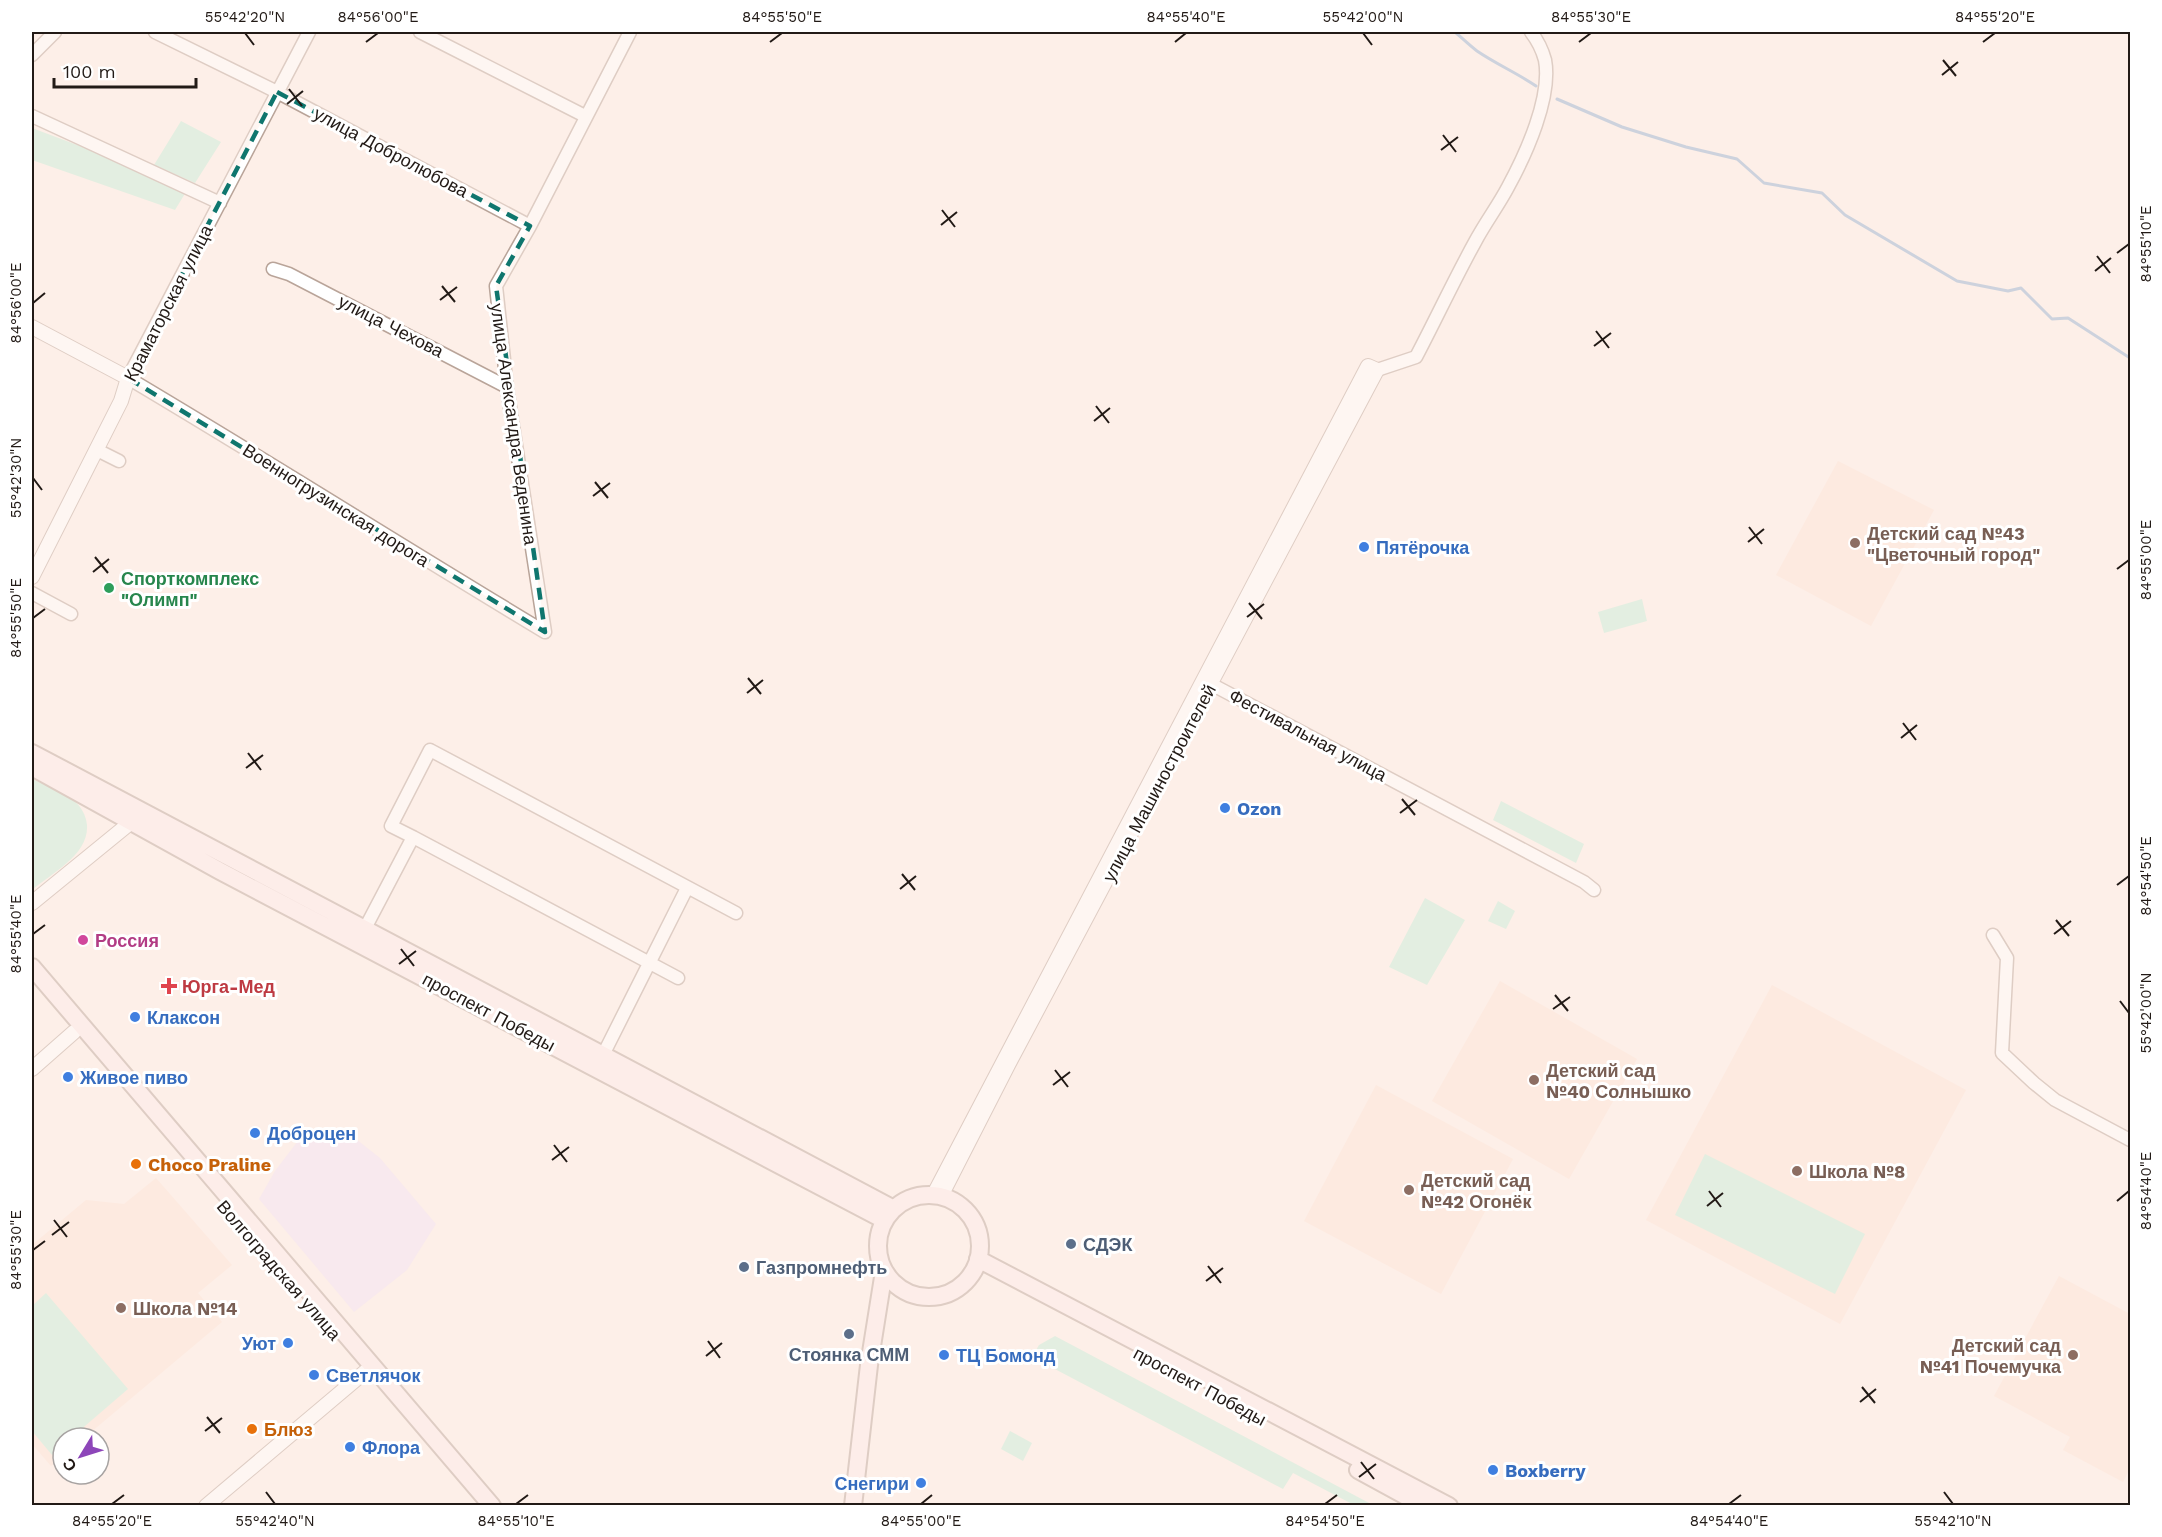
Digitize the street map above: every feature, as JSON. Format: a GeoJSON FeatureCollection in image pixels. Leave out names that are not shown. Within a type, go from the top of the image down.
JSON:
{"type":"FeatureCollection","features":[{"type":"Feature","properties":{"kind":"main road"},"geometry":{"type":"LineString","coordinates":[[32,753],[133,815]]}},
{"type":"Feature","properties":{"kind":"main road","name":"проспект Победы"},"geometry":{"type":"LineString","coordinates":[[32,767],[133,815],[889,1215]]}},
{"type":"Feature","properties":{"kind":"main road"},"geometry":{"type":"LineString","coordinates":[[361,936],[603,1055],[889,1215]]}},
{"type":"Feature","properties":{"kind":"main road"},"geometry":{"type":"LineString","coordinates":[[32,967],[492,1506]]}},
{"type":"Feature","properties":{"kind":"main road","name":"Волгоградская улица"},"geometry":{"type":"LineString","coordinates":[[32,980],[74,1032],[481,1506]]}},
{"type":"Feature","properties":{"kind":"main road"},"geometry":{"type":"LineString","coordinates":[[921,1196],[937,1196],[955,1202],[975,1223],[979,1237],[977,1262],[968,1279],[956,1290],[941,1296],[924,1297],[908,1293],[895,1284],[884,1271],[878,1254],[878,1237],[889,1215],[906,1200],[921,1196]]}},
{"type":"Feature","properties":{"kind":"main road"},"geometry":{"type":"LineString","coordinates":[[977,1262],[1449,1506]]}},
{"type":"Feature","properties":{"kind":"main road","name":"проспект Победы"},"geometry":{"type":"LineString","coordinates":[[977,1262],[1418,1504]]}},
{"type":"Feature","properties":{"kind":"main road"},"geometry":{"type":"LineString","coordinates":[[853,1506],[869,1365],[884,1271]]}},
{"type":"Feature","properties":{"kind":"main road"},"geometry":{"type":"LineString","coordinates":[[864,1506],[882,1331],[895,1284]]}},
{"type":"Feature","properties":{"kind":"street"},"geometry":{"type":"LineString","coordinates":[[32,55],[55,32]]}},
{"type":"Feature","properties":{"kind":"street","name":"улица Добролюбова"},"geometry":{"type":"LineString","coordinates":[[155,32],[277,92],[530,226]]}},
{"type":"Feature","properties":{"kind":"street","name":"Краматорская улица"},"geometry":{"type":"LineString","coordinates":[[32,577],[121,401],[128,378],[309,32]]}},
{"type":"Feature","properties":{"kind":"street"},"geometry":{"type":"LineString","coordinates":[[420,32],[585,116]]}},
{"type":"Feature","properties":{"kind":"street","name":"улица Александра Веденина"},"geometry":{"type":"LineString","coordinates":[[544,632],[507,387],[496,286],[530,226],[630,32]]}},
{"type":"Feature","properties":{"kind":"street"},"geometry":{"type":"LineString","coordinates":[[937,1196],[1368,366],[1377,370],[1416,357],[1466,258],[1508,188],[1528,146],[1546,77],[1545,60],[1540,44],[1531,32]]}},
{"type":"Feature","properties":{"kind":"street"},"geometry":{"type":"LineString","coordinates":[[32,116],[220,203]]}},
{"type":"Feature","properties":{"kind":"street","name":"улица Чехова"},"geometry":{"type":"LineString","coordinates":[[273,269],[289,274],[375,317],[507,387]]}},
{"type":"Feature","properties":{"kind":"street"},"geometry":{"type":"LineString","coordinates":[[32,327],[128,378]]}},
{"type":"Feature","properties":{"kind":"street","name":"улица Машиностроителей"},"geometry":{"type":"LineString","coordinates":[[937,1196],[1212,684],[1377,370]]}},
{"type":"Feature","properties":{"kind":"street","name":"Военногрузинская дорога"},"geometry":{"type":"LineString","coordinates":[[128,378],[265,459],[380,533],[544,632]]}},
{"type":"Feature","properties":{"kind":"street"},"geometry":{"type":"LineString","coordinates":[[97,450],[119,461]]}},
{"type":"Feature","properties":{"kind":"street"},"geometry":{"type":"LineString","coordinates":[[32,593],[70,614]]}},
{"type":"Feature","properties":{"kind":"street","name":"Фестивальная улица"},"geometry":{"type":"LineString","coordinates":[[1212,684],[1584,882],[1593,890]]}},
{"type":"Feature","properties":{"kind":"street"},"geometry":{"type":"LineString","coordinates":[[678,978],[391,826],[430,750],[736,914]]}},
{"type":"Feature","properties":{"kind":"street"},"geometry":{"type":"LineString","coordinates":[[32,903],[133,815]]}},
{"type":"Feature","properties":{"kind":"street"},"geometry":{"type":"LineString","coordinates":[[361,936],[413,837]]}},
{"type":"Feature","properties":{"kind":"street"},"geometry":{"type":"LineString","coordinates":[[603,1055],[687,888]]}},
{"type":"Feature","properties":{"kind":"street"},"geometry":{"type":"LineString","coordinates":[[1993,935],[2007,958],[2002,1053],[2055,1100],[2130,1140]]}},
{"type":"Feature","properties":{"kind":"street"},"geometry":{"type":"LineString","coordinates":[[32,1069],[74,1032]]}},
{"type":"Feature","properties":{"kind":"street"},"geometry":{"type":"LineString","coordinates":[[206,1506],[370,1375]]}},
{"type":"Feature","properties":{"kind":"highlighted area"},"geometry":{"type":"Polygon","coordinates":[[[277,92],[530,226],[496,286],[545,632],[380,533],[128,378],[277,92]]]}},
{"type":"Feature","properties":{"kind":"shaded area","name":"Детский сад №43 \"Цветочный город\""},"geometry":{"type":"Polygon","coordinates":[[[1838,461],[1934,510],[1871,626],[1776,575],[1838,461]]]}},
{"type":"Feature","properties":{"kind":"shaded area","name":"Детский сад №40 Солнышко"},"geometry":{"type":"Polygon","coordinates":[[[1500,981],[1637,1059],[1569,1179],[1432,1101],[1500,981]]]}},
{"type":"Feature","properties":{"kind":"shaded area","name":"Школа №8"},"geometry":{"type":"Polygon","coordinates":[[[1772,985],[1966,1090],[1840,1324],[1646,1220],[1772,985]]]}},
{"type":"Feature","properties":{"kind":"shaded area","name":"Детский сад №42 Огонёк"},"geometry":{"type":"Polygon","coordinates":[[[1376,1085],[1513,1159],[1441,1294],[1304,1221],[1376,1085]]]}},
{"type":"Feature","properties":{"kind":"shaded area"},"geometry":{"type":"Polygon","coordinates":[[[342,1128],[380,1158],[436,1224],[407,1270],[354,1312],[259,1199],[275,1171],[304,1133],[342,1128]]]}},
{"type":"Feature","properties":{"kind":"shaded area","name":"Школа №14"},"geometry":{"type":"Polygon","coordinates":[[[156,1178],[232,1265],[198,1293],[222,1322],[98,1426],[51,1426],[51,1466],[32,1444],[32,1245],[86,1200],[124,1204],[156,1178]]]}},
{"type":"Feature","properties":{"kind":"shaded area","name":"Детский сад №41 Почемучка"},"geometry":{"type":"Polygon","coordinates":[[[2059,1276],[2130,1314],[2130,1468],[2123,1482],[2063,1450],[2070,1437],[1994,1396],[2059,1276]]]}},
{"type":"Feature","properties":{"kind":"green space"},"geometry":{"type":"Polygon","coordinates":[[[181,121],[221,142],[195,183],[154,165],[181,121]]]}},
{"type":"Feature","properties":{"kind":"green space"},"geometry":{"type":"Polygon","coordinates":[[[32,128],[189,187],[175,210],[32,160],[32,128]]]}},
{"type":"Feature","properties":{"kind":"green space"},"geometry":{"type":"Polygon","coordinates":[[[1642,599],[1647,621],[1604,633],[1598,612],[1642,599]]]}},
{"type":"Feature","properties":{"kind":"green space"},"geometry":{"type":"Polygon","coordinates":[[[32,779],[59,791],[76,802],[84,814],[87,825],[86,836],[76,854],[32,890],[32,779]]]}},
{"type":"Feature","properties":{"kind":"green space"},"geometry":{"type":"Polygon","coordinates":[[[1501,801],[1584,844],[1576,863],[1493,820],[1501,801]]]}},
{"type":"Feature","properties":{"kind":"green space"},"geometry":{"type":"Polygon","coordinates":[[[1425,898],[1465,920],[1427,985],[1389,967],[1425,898]]]}},
{"type":"Feature","properties":{"kind":"green space"},"geometry":{"type":"Polygon","coordinates":[[[1498,901],[1515,911],[1506,929],[1488,921],[1498,901]]]}},
{"type":"Feature","properties":{"kind":"green space"},"geometry":{"type":"Polygon","coordinates":[[[1705,1154],[1865,1234],[1835,1294],[1675,1215],[1705,1154]]]}},
{"type":"Feature","properties":{"kind":"green space"},"geometry":{"type":"Polygon","coordinates":[[[46,1293],[128,1389],[85,1426],[51,1426],[51,1454],[32,1431],[32,1306],[46,1293]]]}},
{"type":"Feature","properties":{"kind":"green space"},"geometry":{"type":"Polygon","coordinates":[[[1055,1336],[1371,1504],[1354,1505],[1293,1473],[1283,1489],[1032,1357],[1039,1345],[1055,1336]]]}},
{"type":"Feature","properties":{"kind":"green space"},"geometry":{"type":"Polygon","coordinates":[[[1010,1431],[1032,1443],[1023,1461],[1001,1449],[1010,1431]]]}},
{"type":"Feature","properties":{"kind":"waterway"},"geometry":{"type":"LineString","coordinates":[[1455,32],[1477,51],[1536,86]]}},
{"type":"Feature","properties":{"kind":"waterway"},"geometry":{"type":"LineString","coordinates":[[1557,99],[1622,127],[1686,147],[1737,159],[1764,183],[1822,193],[1845,215],[1957,281],[2008,291],[2021,288],[2052,319],[2068,318],[2130,358]]}},
{"type":"Feature","properties":{"kind":"place","name":"Детский сад №43 \"Цветочный город\""},"geometry":{"type":"Point","coordinates":[1855,543]}},
{"type":"Feature","properties":{"kind":"place","name":"Пятёрочка"},"geometry":{"type":"Point","coordinates":[1364,547]}},
{"type":"Feature","properties":{"kind":"place","name":"Спорткомплекс \"Олимп\""},"geometry":{"type":"Point","coordinates":[109,588]}},
{"type":"Feature","properties":{"kind":"place","name":"Ozon"},"geometry":{"type":"Point","coordinates":[1225,808]}},
{"type":"Feature","properties":{"kind":"place","name":"Россия"},"geometry":{"type":"Point","coordinates":[83,940]}},
{"type":"Feature","properties":{"kind":"place","name":"Юрга-Мед"},"geometry":{"type":"Point","coordinates":[169,986]}},
{"type":"Feature","properties":{"kind":"place","name":"Клаксон"},"geometry":{"type":"Point","coordinates":[135,1017]}},
{"type":"Feature","properties":{"kind":"place","name":"Живое пиво"},"geometry":{"type":"Point","coordinates":[68,1077]}},
{"type":"Feature","properties":{"kind":"place","name":"Детский сад №40 Солнышко"},"geometry":{"type":"Point","coordinates":[1534,1080]}},
{"type":"Feature","properties":{"kind":"place","name":"Доброцен"},"geometry":{"type":"Point","coordinates":[255,1133]}},
{"type":"Feature","properties":{"kind":"place","name":"Choco Praline"},"geometry":{"type":"Point","coordinates":[136,1164]}},
{"type":"Feature","properties":{"kind":"place","name":"Школа №8"},"geometry":{"type":"Point","coordinates":[1797,1171]}},
{"type":"Feature","properties":{"kind":"place","name":"Детский сад №42 Огонёк"},"geometry":{"type":"Point","coordinates":[1409,1190]}},
{"type":"Feature","properties":{"kind":"place","name":"СДЭК"},"geometry":{"type":"Point","coordinates":[1071,1244]}},
{"type":"Feature","properties":{"kind":"place","name":"Газпромнефть"},"geometry":{"type":"Point","coordinates":[744,1267]}},
{"type":"Feature","properties":{"kind":"place","name":"Школа №14"},"geometry":{"type":"Point","coordinates":[121,1308]}},
{"type":"Feature","properties":{"kind":"place","name":"Стоянка СММ"},"geometry":{"type":"Point","coordinates":[849,1334]}},
{"type":"Feature","properties":{"kind":"place","name":"Уют"},"geometry":{"type":"Point","coordinates":[288,1343]}},
{"type":"Feature","properties":{"kind":"place","name":"ТЦ Бомонд"},"geometry":{"type":"Point","coordinates":[944,1355]}},
{"type":"Feature","properties":{"kind":"place","name":"Детский сад №41 Почемучка"},"geometry":{"type":"Point","coordinates":[2073,1355]}},
{"type":"Feature","properties":{"kind":"place","name":"Светлячок"},"geometry":{"type":"Point","coordinates":[314,1375]}},
{"type":"Feature","properties":{"kind":"place","name":"Блюз"},"geometry":{"type":"Point","coordinates":[252,1429]}},
{"type":"Feature","properties":{"kind":"place","name":"Флора"},"geometry":{"type":"Point","coordinates":[350,1447]}},
{"type":"Feature","properties":{"kind":"place","name":"Boxberry"},"geometry":{"type":"Point","coordinates":[1493,1470]}},
{"type":"Feature","properties":{"kind":"place","name":"Снегири"},"geometry":{"type":"Point","coordinates":[921,1483]}}]}
